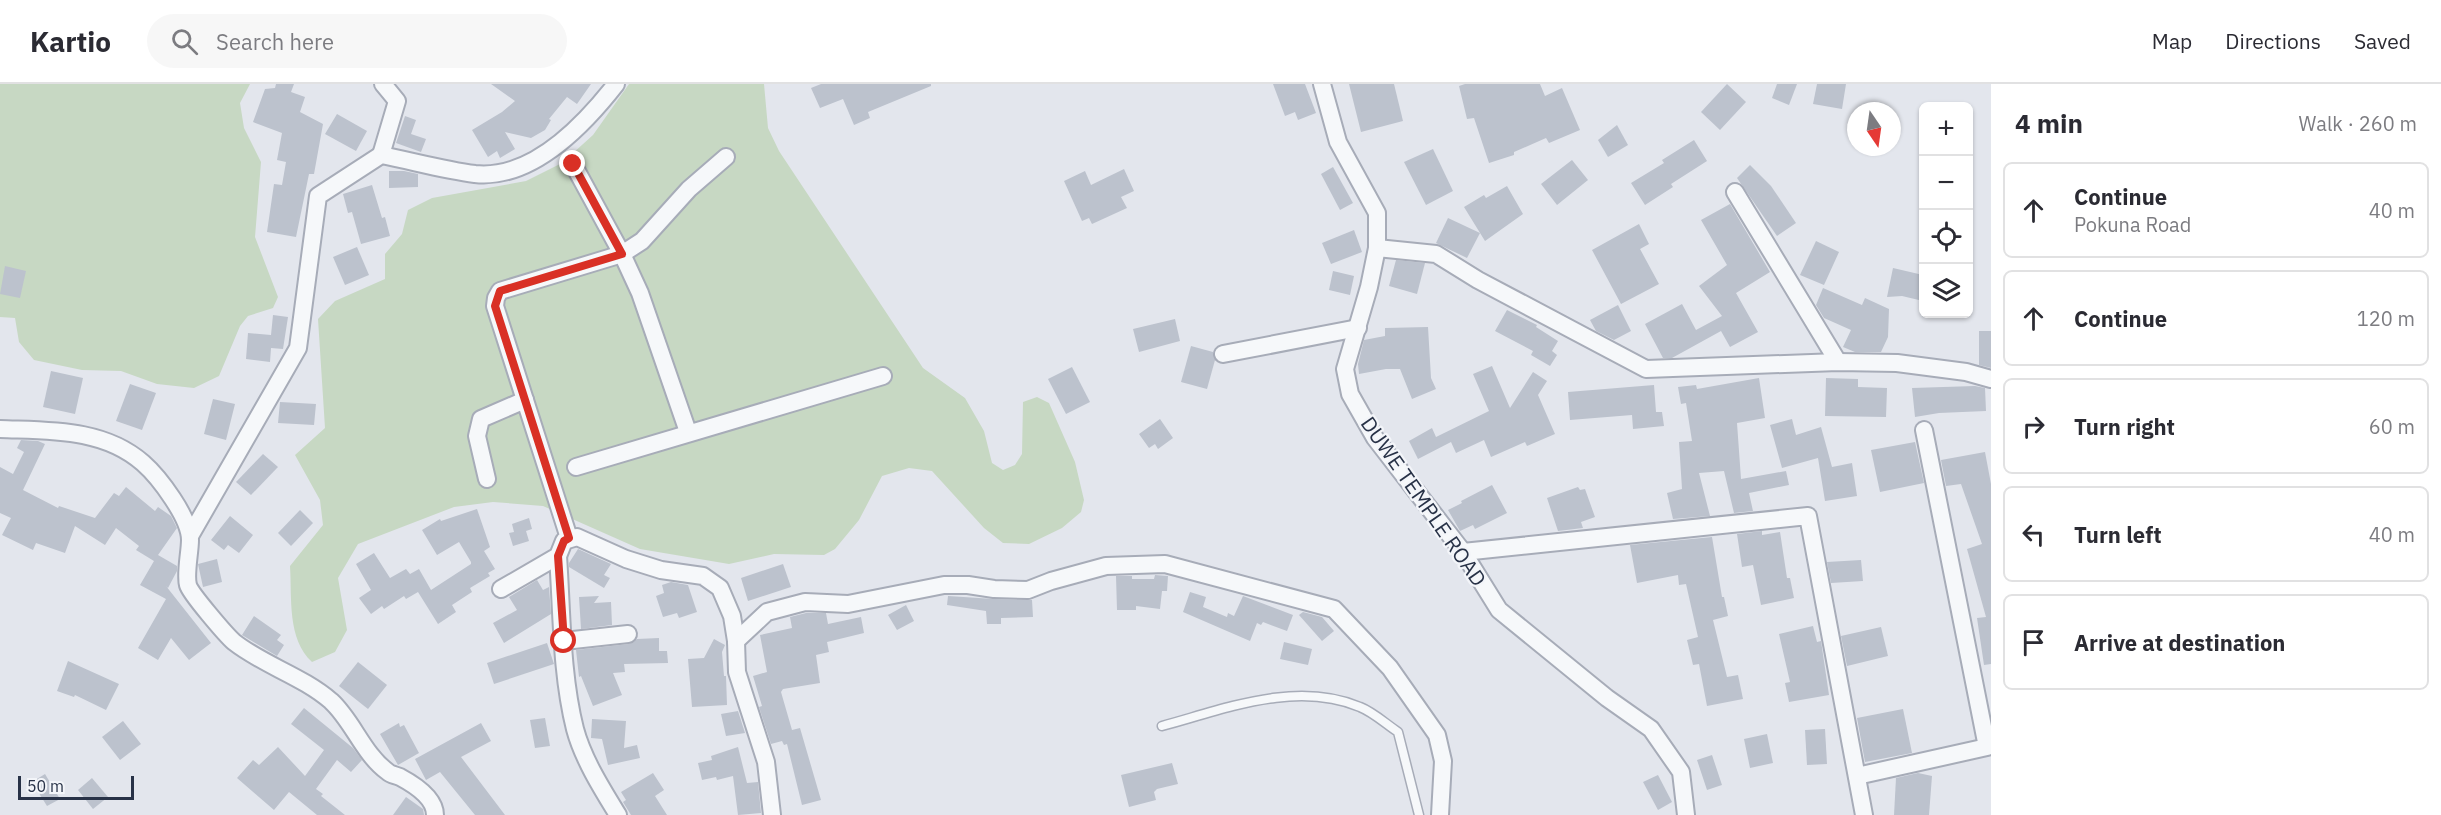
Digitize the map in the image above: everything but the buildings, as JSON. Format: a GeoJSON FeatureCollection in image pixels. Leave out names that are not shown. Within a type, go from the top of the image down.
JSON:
{"type":"FeatureCollection","features":[{"type":"Feature","properties":{"kind":"street"},"geometry":{"type":"LineString","coordinates":[[190,536],[298,348],[318,196],[381,155],[397,100],[383,84]]}},
{"type":"Feature","properties":{"kind":"street"},"geometry":{"type":"LineString","coordinates":[[381,155],[477,174],[506,172],[539,160],[597,108],[616,84]]}},
{"type":"Feature","properties":{"kind":"street","name":"DUWE TEMPLE ROAD"},"geometry":{"type":"LineString","coordinates":[[1322,84],[1338,142],[1377,213],[1377,248],[1358,328],[1345,369],[1350,394],[1375,438],[1463,552],[1499,610],[1607,698],[1651,729],[1681,772],[1686,815]]}},
{"type":"Feature","properties":{"kind":"street"},"geometry":{"type":"LineString","coordinates":[[569,538],[495,306],[500,291],[622,254],[642,241],[689,189],[726,157]]}},
{"type":"Feature","properties":{"kind":"street"},"geometry":{"type":"LineString","coordinates":[[573,164],[622,254],[640,293],[687,432]]}},
{"type":"Feature","properties":{"kind":"street"},"geometry":{"type":"LineString","coordinates":[[1735,192],[1838,362]]}},
{"type":"Feature","properties":{"kind":"street"},"geometry":{"type":"LineString","coordinates":[[1377,248],[1436,254],[1478,280],[1646,369],[1838,362],[1897,363],[1966,372],[1991,378]]}},
{"type":"Feature","properties":{"kind":"street"},"geometry":{"type":"LineString","coordinates":[[1222,354],[1358,328]]}},
{"type":"Feature","properties":{"kind":"street"},"geometry":{"type":"LineString","coordinates":[[576,467],[687,432],[883,376]]}},
{"type":"Feature","properties":{"kind":"street"},"geometry":{"type":"LineString","coordinates":[[487,479],[477,436],[481,419],[525,400]]}},
{"type":"Feature","properties":{"kind":"street"},"geometry":{"type":"LineString","coordinates":[[0,429],[33,428],[75,432],[101,440],[143,463],[177,504],[190,536],[188,586],[218,625],[232,640],[254,657],[273,665],[329,700],[345,716],[374,759],[386,771],[400,777],[430,798],[434,805],[435,815]]}},
{"type":"Feature","properties":{"kind":"street"},"geometry":{"type":"LineString","coordinates":[[1857,776],[1987,747],[1924,430]]}},
{"type":"Feature","properties":{"kind":"street"},"geometry":{"type":"LineString","coordinates":[[1463,552],[1808,516],[1864,815]]}},
{"type":"Feature","properties":{"kind":"street"},"geometry":{"type":"LineString","coordinates":[[618,815],[602,789],[576,731],[567,687],[558,556],[564,541],[569,538],[577,537],[626,559],[660,570],[703,576],[720,588],[732,616],[738,672],[766,762],[772,815]]}},
{"type":"Feature","properties":{"kind":"street"},"geometry":{"type":"LineString","coordinates":[[501,589],[558,556]]}},
{"type":"Feature","properties":{"kind":"street"},"geometry":{"type":"LineString","coordinates":[[736,641],[767,612],[805,602],[848,604],[944,585],[968,585],[994,590],[1028,590],[1051,581],[1106,566],[1165,564],[1334,609],[1390,668],[1437,735],[1443,761],[1440,815]]}},
{"type":"Feature","properties":{"kind":"street"},"geometry":{"type":"LineString","coordinates":[[564,641],[628,634]]}},
{"type":"Feature","properties":{"kind":"lane"},"geometry":{"type":"LineString","coordinates":[[1162,726],[1265,699],[1310,694],[1361,707],[1398,732],[1419,815]]}},
{"type":"Feature","properties":{"kind":"green space"},"geometry":{"type":"Polygon","coordinates":[[[0,84],[250,84],[240,103],[244,128],[261,162],[255,237],[278,297],[273,308],[248,316],[240,326],[219,376],[194,388],[157,384],[121,371],[82,370],[34,360],[19,342],[15,318],[0,317],[0,84]]]}},
{"type":"Feature","properties":{"kind":"green space"},"geometry":{"type":"Polygon","coordinates":[[[629,84],[764,84],[768,128],[779,151],[923,368],[965,398],[984,431],[992,463],[1003,470],[1015,465],[1022,454],[1023,402],[1037,397],[1049,403],[1075,462],[1084,500],[1081,512],[1062,528],[1029,544],[1003,543],[984,528],[932,471],[909,468],[882,476],[859,520],[835,549],[824,555],[774,554],[729,564],[640,549],[543,506],[493,502],[454,507],[358,544],[338,578],[347,630],[335,652],[312,662],[298,642],[292,617],[290,566],[323,525],[320,500],[295,455],[325,428],[318,319],[335,301],[385,279],[385,254],[402,234],[408,210],[432,198],[526,181],[562,163],[593,135],[629,84]]]}},
{"type":"Feature","properties":{"kind":"route"},"geometry":{"type":"LineString","coordinates":[[564,641],[558,556],[564,541],[569,538],[495,306],[500,291],[622,254],[573,164]]}}]}
